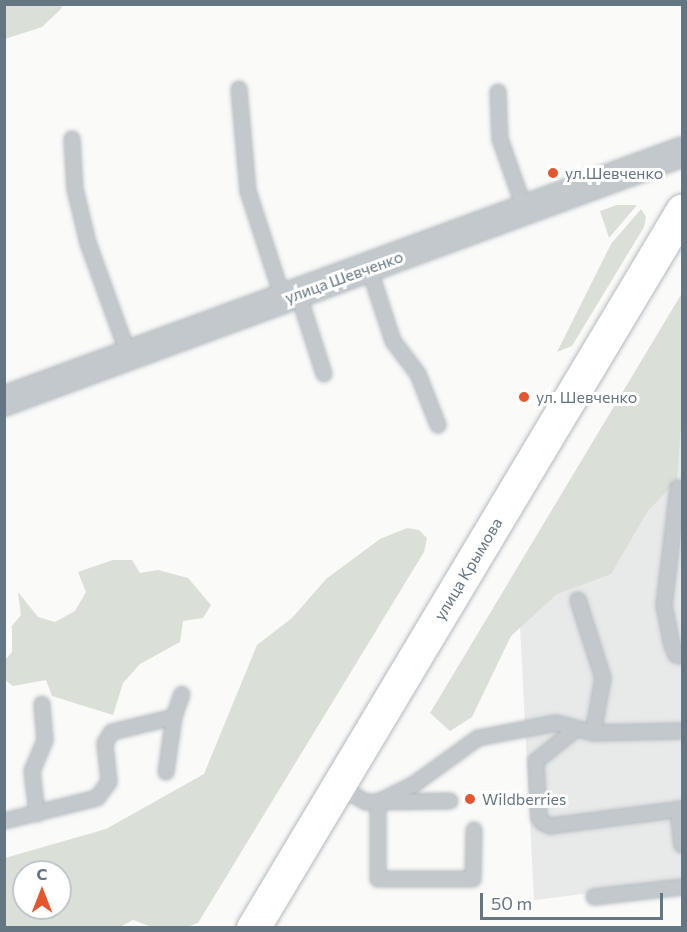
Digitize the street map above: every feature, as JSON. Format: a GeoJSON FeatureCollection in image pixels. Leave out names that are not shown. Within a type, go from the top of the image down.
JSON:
{"type":"FeatureCollection","features":[{"type":"Feature","properties":{"kind":"street","name":"улица Шевченко"},"geometry":{"type":"LineString","coordinates":[[4,401],[682,152]]}},
{"type":"Feature","properties":{"kind":"street","name":"улица Крымова"},"geometry":{"type":"LineString","coordinates":[[253,927],[682,211]]}},
{"type":"Feature","properties":{"kind":"lane"},"geometry":{"type":"LineString","coordinates":[[239,89],[248,191],[324,374]]}},
{"type":"Feature","properties":{"kind":"lane"},"geometry":{"type":"LineString","coordinates":[[498,92],[500,139],[525,210]]}},
{"type":"Feature","properties":{"kind":"lane"},"geometry":{"type":"LineString","coordinates":[[72,139],[75,189],[88,243],[129,357]]}},
{"type":"Feature","properties":{"kind":"lane"},"geometry":{"type":"LineString","coordinates":[[369,268],[393,341],[418,374],[438,424]]}},
{"type":"Feature","properties":{"kind":"lane"},"geometry":{"type":"LineString","coordinates":[[678,488],[664,605],[670,642],[676,655],[682,656]]}},
{"type":"Feature","properties":{"kind":"lane"},"geometry":{"type":"LineString","coordinates":[[578,600],[603,678],[593,733]]}},
{"type":"Feature","properties":{"kind":"lane"},"geometry":{"type":"LineString","coordinates":[[166,772],[174,717],[182,694]]}},
{"type":"Feature","properties":{"kind":"lane"},"geometry":{"type":"LineString","coordinates":[[37,814],[32,771],[45,740],[42,704]]}},
{"type":"Feature","properties":{"kind":"lane"},"geometry":{"type":"LineString","coordinates":[[4,820],[97,798],[109,782],[105,743],[112,732],[174,717]]}},
{"type":"Feature","properties":{"kind":"lane"},"geometry":{"type":"LineString","coordinates":[[378,802],[413,785],[478,738],[555,723],[593,733],[682,731]]}},
{"type":"Feature","properties":{"kind":"lane"},"geometry":{"type":"LineString","coordinates":[[576,729],[536,761],[539,818],[546,825],[680,809],[682,844]]}},
{"type":"Feature","properties":{"kind":"lane"},"geometry":{"type":"LineString","coordinates":[[338,786],[366,802],[450,801]]}},
{"type":"Feature","properties":{"kind":"lane"},"geometry":{"type":"LineString","coordinates":[[378,802],[378,879],[473,879],[474,830]]}},
{"type":"Feature","properties":{"kind":"lane"},"geometry":{"type":"LineString","coordinates":[[594,897],[682,887]]}},
{"type":"Feature","properties":{"kind":"shaded area"},"geometry":{"type":"Polygon","coordinates":[[[5,4],[61,5],[62,8],[42,27],[5,39],[5,4]]]}},
{"type":"Feature","properties":{"kind":"shaded area"},"geometry":{"type":"Polygon","coordinates":[[[617,205],[637,205],[609,238],[600,211],[617,205]]]}},
{"type":"Feature","properties":{"kind":"shaded area"},"geometry":{"type":"Polygon","coordinates":[[[641,209],[646,217],[644,227],[572,346],[557,352],[611,244],[641,209]]]}},
{"type":"Feature","properties":{"kind":"shaded area"},"geometry":{"type":"Polygon","coordinates":[[[682,293],[682,412],[677,480],[647,512],[611,574],[557,594],[511,636],[472,717],[450,731],[430,713],[682,293]]]}},
{"type":"Feature","properties":{"kind":"shaded area"},"geometry":{"type":"Polygon","coordinates":[[[682,384],[682,882],[534,900],[519,606],[682,384]]]}},
{"type":"Feature","properties":{"kind":"shaded area"},"geometry":{"type":"Polygon","coordinates":[[[407,528],[419,530],[427,538],[424,552],[198,923],[187,927],[155,928],[133,920],[120,927],[5,927],[5,858],[106,829],[204,774],[257,645],[292,618],[326,579],[380,539],[407,528]]]}},
{"type":"Feature","properties":{"kind":"shaded area"},"geometry":{"type":"Polygon","coordinates":[[[113,560],[132,560],[140,573],[158,570],[188,578],[211,605],[203,618],[183,621],[180,642],[140,664],[123,683],[113,715],[52,696],[46,680],[13,686],[5,680],[5,660],[12,652],[12,626],[21,615],[18,592],[38,617],[55,622],[75,611],[86,592],[78,572],[113,560]]]}},
{"type":"Feature","properties":{"kind":"place","name":"ул.Шевченко"},"geometry":{"type":"Point","coordinates":[553,173]}},
{"type":"Feature","properties":{"kind":"place","name":"ул. Шевченко"},"geometry":{"type":"Point","coordinates":[524,397]}},
{"type":"Feature","properties":{"kind":"place","name":"Wildberries"},"geometry":{"type":"Point","coordinates":[470,799]}}]}
